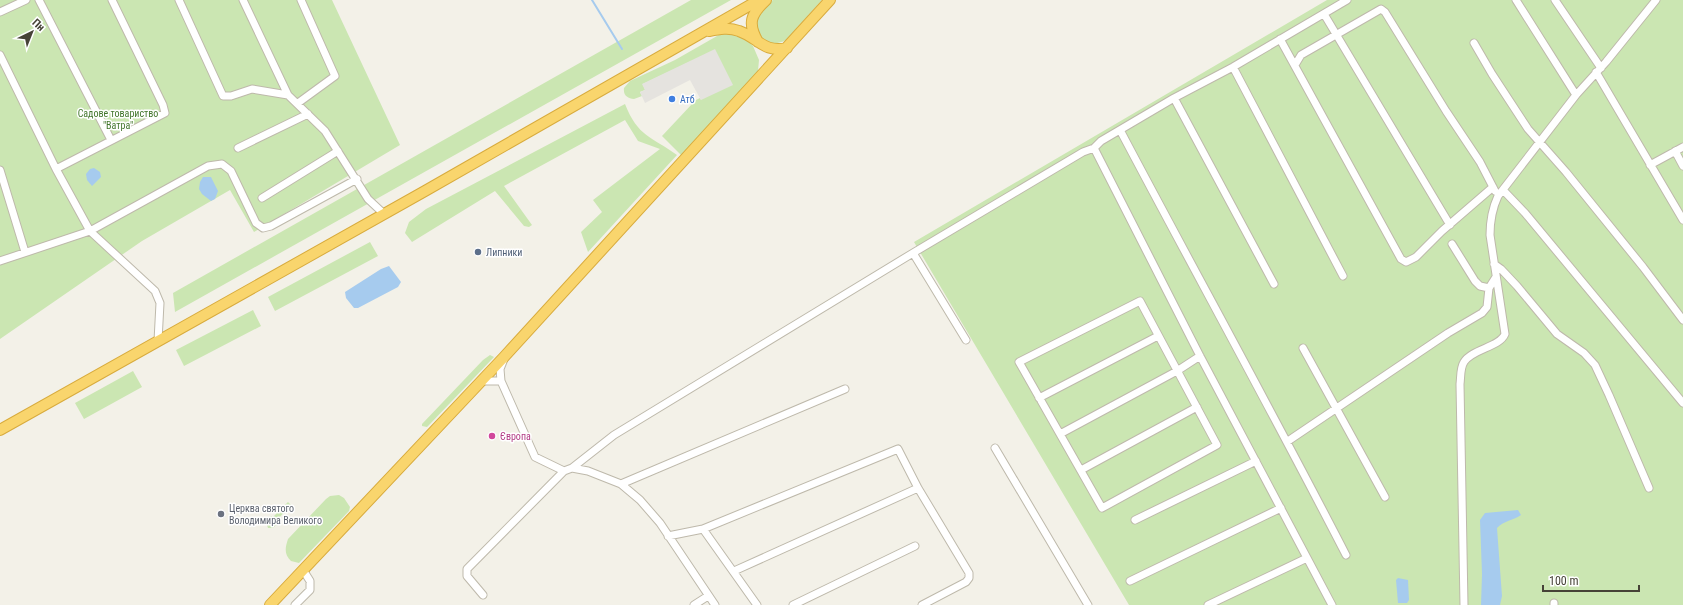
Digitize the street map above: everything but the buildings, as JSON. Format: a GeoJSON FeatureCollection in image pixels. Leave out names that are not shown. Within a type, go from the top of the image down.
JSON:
{"type":"FeatureCollection","features":[{"type":"Feature","properties":{"kind":"highway"},"geometry":{"type":"LineString","coordinates":[[0,430],[384,214],[759,0]]}},
{"type":"Feature","properties":{"kind":"highway"},"geometry":{"type":"LineString","coordinates":[[758,42],[753,34],[751,22],[754,14],[766,0]]}},
{"type":"Feature","properties":{"kind":"highway"},"geometry":{"type":"LineString","coordinates":[[270,605],[482,381],[830,0]]}},
{"type":"Feature","properties":{"kind":"highway"},"geometry":{"type":"LineString","coordinates":[[704,31],[726,28],[734,29],[746,34],[770,49],[787,48]]}},
{"type":"Feature","properties":{"kind":"street"},"geometry":{"type":"LineString","coordinates":[[0,12],[26,0]]}},
{"type":"Feature","properties":{"kind":"street"},"geometry":{"type":"LineString","coordinates":[[39,0],[111,140]]}},
{"type":"Feature","properties":{"kind":"street"},"geometry":{"type":"LineString","coordinates":[[56,169],[165,113],[163,104],[112,0]]}},
{"type":"Feature","properties":{"kind":"street"},"geometry":{"type":"LineString","coordinates":[[179,0],[223,96],[231,96],[252,89],[288,95]]}},
{"type":"Feature","properties":{"kind":"street"},"geometry":{"type":"LineString","coordinates":[[243,0],[288,95],[298,103],[325,131],[357,179],[368,199],[384,214]]}},
{"type":"Feature","properties":{"kind":"street"},"geometry":{"type":"LineString","coordinates":[[298,103],[335,76],[301,0]]}},
{"type":"Feature","properties":{"kind":"street"},"geometry":{"type":"LineString","coordinates":[[483,595],[467,576],[467,569],[564,471],[572,468],[614,435],[913,253],[1083,152],[1094,148],[1101,141],[1174,98],[1233,68],[1347,0]]}},
{"type":"Feature","properties":{"kind":"street"},"geometry":{"type":"LineString","coordinates":[[1516,0],[1576,95]]}},
{"type":"Feature","properties":{"kind":"street"},"geometry":{"type":"LineString","coordinates":[[1554,0],[1598,70],[1683,220]]}},
{"type":"Feature","properties":{"kind":"street"},"geometry":{"type":"LineString","coordinates":[[1464,605],[1460,384],[1461,368],[1464,362],[1474,353],[1501,340],[1505,334],[1490,235],[1490,220],[1494,205],[1501,193],[1539,142],[1576,95],[1656,0]]}},
{"type":"Feature","properties":{"kind":"street"},"geometry":{"type":"LineString","coordinates":[[1295,65],[1301,56],[1380,9],[1385,12],[1446,111],[1480,162],[1493,187],[1525,213],[1683,403]]}},
{"type":"Feature","properties":{"kind":"street"},"geometry":{"type":"LineString","coordinates":[[1324,14],[1450,225]]}},
{"type":"Feature","properties":{"kind":"street"},"geometry":{"type":"LineString","coordinates":[[1280,39],[1401,259],[1406,262],[1411,260],[1493,187]]}},
{"type":"Feature","properties":{"kind":"street"},"geometry":{"type":"LineString","coordinates":[[1474,43],[1528,129],[1566,172],[1643,267],[1683,320]]}},
{"type":"Feature","properties":{"kind":"street"},"geometry":{"type":"LineString","coordinates":[[0,55],[56,169],[90,231],[155,291],[160,303],[158,341]]}},
{"type":"Feature","properties":{"kind":"street"},"geometry":{"type":"LineString","coordinates":[[1233,68],[1342,276]]}},
{"type":"Feature","properties":{"kind":"street"},"geometry":{"type":"LineString","coordinates":[[1174,98],[1274,284]]}},
{"type":"Feature","properties":{"kind":"street"},"geometry":{"type":"LineString","coordinates":[[238,148],[308,114]]}},
{"type":"Feature","properties":{"kind":"street"},"geometry":{"type":"LineString","coordinates":[[1120,130],[1211,303],[1288,441],[1346,555]]}},
{"type":"Feature","properties":{"kind":"street"},"geometry":{"type":"LineString","coordinates":[[1650,164],[1683,147]]}},
{"type":"Feature","properties":{"kind":"street"},"geometry":{"type":"LineString","coordinates":[[1094,148],[1200,356],[1332,605]]}},
{"type":"Feature","properties":{"kind":"street"},"geometry":{"type":"LineString","coordinates":[[262,198],[338,151]]}},
{"type":"Feature","properties":{"kind":"street"},"geometry":{"type":"LineString","coordinates":[[1675,151],[1683,166]]}},
{"type":"Feature","properties":{"kind":"street"},"geometry":{"type":"LineString","coordinates":[[0,262],[25,252],[90,231],[208,166],[222,164],[231,171],[256,223],[263,228],[271,226],[357,179]]}},
{"type":"Feature","properties":{"kind":"street"},"geometry":{"type":"LineString","coordinates":[[0,170],[25,252]]}},
{"type":"Feature","properties":{"kind":"street"},"geometry":{"type":"LineString","coordinates":[[1452,244],[1475,281],[1480,286],[1488,288]]}},
{"type":"Feature","properties":{"kind":"street"},"geometry":{"type":"LineString","coordinates":[[913,253],[966,340]]}},
{"type":"Feature","properties":{"kind":"street"},"geometry":{"type":"LineString","coordinates":[[1494,264],[1501,269],[1517,286],[1557,334],[1584,353],[1595,365],[1649,488]]}},
{"type":"Feature","properties":{"kind":"street"},"geometry":{"type":"LineString","coordinates":[[1288,441],[1448,333],[1482,313],[1487,307],[1488,288],[1496,277]]}},
{"type":"Feature","properties":{"kind":"street"},"geometry":{"type":"LineString","coordinates":[[1140,301],[1158,336],[1217,445],[1102,508],[1019,362],[1140,301]]}},
{"type":"Feature","properties":{"kind":"street"},"geometry":{"type":"LineString","coordinates":[[1039,398],[1158,336]]}},
{"type":"Feature","properties":{"kind":"street"},"geometry":{"type":"LineString","coordinates":[[1303,348],[1385,497]]}},
{"type":"Feature","properties":{"kind":"street"},"geometry":{"type":"LineString","coordinates":[[1060,434],[1178,371],[1200,356]]}},
{"type":"Feature","properties":{"kind":"street"},"geometry":{"type":"LineString","coordinates":[[504,357],[500,369],[502,381],[536,457],[564,471]]}},
{"type":"Feature","properties":{"kind":"street"},"geometry":{"type":"LineString","coordinates":[[482,381],[502,381]]}},
{"type":"Feature","properties":{"kind":"street"},"geometry":{"type":"LineString","coordinates":[[621,484],[845,389]]}},
{"type":"Feature","properties":{"kind":"street"},"geometry":{"type":"LineString","coordinates":[[1081,470],[1196,407]]}},
{"type":"Feature","properties":{"kind":"street"},"geometry":{"type":"LineString","coordinates":[[995,448],[1088,605]]}},
{"type":"Feature","properties":{"kind":"street"},"geometry":{"type":"LineString","coordinates":[[668,536],[703,529],[898,449],[918,488],[969,573],[969,578],[966,582],[922,605]]}},
{"type":"Feature","properties":{"kind":"street"},"geometry":{"type":"LineString","coordinates":[[1135,520],[1256,461]]}},
{"type":"Feature","properties":{"kind":"street"},"geometry":{"type":"LineString","coordinates":[[572,468],[588,471],[621,484],[650,510],[715,605]]}},
{"type":"Feature","properties":{"kind":"street"},"geometry":{"type":"LineString","coordinates":[[734,571],[918,488]]}},
{"type":"Feature","properties":{"kind":"street"},"geometry":{"type":"LineString","coordinates":[[1130,581],[1281,508]]}},
{"type":"Feature","properties":{"kind":"street"},"geometry":{"type":"LineString","coordinates":[[703,529],[757,605]]}},
{"type":"Feature","properties":{"kind":"street"},"geometry":{"type":"LineString","coordinates":[[793,605],[915,546]]}},
{"type":"Feature","properties":{"kind":"street"},"geometry":{"type":"LineString","coordinates":[[1208,605],[1307,558]]}},
{"type":"Feature","properties":{"kind":"street"},"geometry":{"type":"LineString","coordinates":[[295,605],[310,590],[310,581],[304,570]]}},
{"type":"Feature","properties":{"kind":"street"},"geometry":{"type":"LineString","coordinates":[[694,605],[708,596]]}},
{"type":"Feature","properties":{"kind":"green space","name":"Садове товариство \"Ватра\""},"geometry":{"type":"Polygon","coordinates":[[[0,0],[332,0],[400,145],[254,232],[230,190],[142,241],[0,339],[0,0]]]}},
{"type":"Feature","properties":{"kind":"green space"},"geometry":{"type":"Polygon","coordinates":[[[691,0],[731,0],[175,312],[173,293],[691,0]]]}},
{"type":"Feature","properties":{"kind":"green space"},"geometry":{"type":"Polygon","coordinates":[[[773,0],[822,0],[786,40],[778,43],[770,43],[763,40],[757,34],[756,15],[765,5],[773,0]]]}},
{"type":"Feature","properties":{"kind":"green space"},"geometry":{"type":"Polygon","coordinates":[[[1327,0],[1683,0],[1683,605],[1129,605],[914,242],[1327,0]]]}},
{"type":"Feature","properties":{"kind":"green space"},"geometry":{"type":"Polygon","coordinates":[[[724,32],[744,37],[753,46],[759,60],[758,71],[682,156],[662,136],[692,104],[692,102],[700,98],[701,100],[715,50],[643,84],[645,90],[640,92],[642,96],[634,99],[628,97],[624,93],[624,88],[630,81],[675,60],[724,32]]]}},
{"type":"Feature","properties":{"kind":"green space"},"geometry":{"type":"Polygon","coordinates":[[[625,104],[640,130],[677,155],[588,252],[581,232],[602,212],[593,200],[660,149],[638,141],[625,120],[504,186],[532,225],[529,227],[524,226],[495,191],[412,242],[405,233],[409,222],[426,209],[625,104]]]}},
{"type":"Feature","properties":{"kind":"green space"},"geometry":{"type":"Polygon","coordinates":[[[370,242],[378,256],[275,311],[268,297],[370,242]]]}},
{"type":"Feature","properties":{"kind":"green space"},"geometry":{"type":"Polygon","coordinates":[[[253,310],[261,326],[184,366],[176,350],[253,310]]]}},
{"type":"Feature","properties":{"kind":"green space"},"geometry":{"type":"Polygon","coordinates":[[[490,355],[494,357],[427,427],[422,426],[422,424],[483,360],[490,355]]]}},
{"type":"Feature","properties":{"kind":"green space"},"geometry":{"type":"Polygon","coordinates":[[[133,371],[142,387],[84,419],[75,403],[133,371]]]}},
{"type":"Feature","properties":{"kind":"green space"},"geometry":{"type":"Polygon","coordinates":[[[339,495],[344,498],[350,507],[349,511],[299,563],[291,561],[287,556],[286,551],[288,539],[326,499],[330,496],[339,495]]]}},
{"type":"Feature","properties":{"kind":"green space"},"geometry":{"type":"Polygon","coordinates":[[[288,502],[291,505],[276,521],[278,523],[273,528],[268,528],[266,522],[288,502]]]}},
{"type":"Feature","properties":{"kind":"shaded area"},"geometry":{"type":"Polygon","coordinates":[[[715,49],[733,85],[701,100],[690,80],[645,103],[640,92],[645,90],[642,84],[715,49]]]}},
{"type":"Feature","properties":{"kind":"water"},"geometry":{"type":"Polygon","coordinates":[[[94,168],[100,172],[101,177],[92,186],[87,180],[86,174],[90,169],[94,168]]]}},
{"type":"Feature","properties":{"kind":"water"},"geometry":{"type":"Polygon","coordinates":[[[203,177],[211,177],[218,191],[215,199],[211,201],[202,194],[199,189],[200,182],[203,177]]]}},
{"type":"Feature","properties":{"kind":"water"},"geometry":{"type":"Polygon","coordinates":[[[389,266],[401,282],[398,287],[358,308],[354,308],[346,298],[345,292],[381,269],[389,266]]]}},
{"type":"Feature","properties":{"kind":"water"},"geometry":{"type":"Polygon","coordinates":[[[1518,510],[1521,515],[1497,528],[1502,596],[1500,605],[1481,605],[1482,574],[1480,520],[1485,513],[1518,510]]]}},
{"type":"Feature","properties":{"kind":"water"},"geometry":{"type":"Polygon","coordinates":[[[1398,578],[1408,580],[1409,600],[1407,603],[1398,603],[1396,580],[1398,578]]]}},
{"type":"Feature","properties":{"kind":"waterway"},"geometry":{"type":"LineString","coordinates":[[592,0],[622,49]]}},
{"type":"Feature","properties":{"kind":"place","name":"Атб"},"geometry":{"type":"Point","coordinates":[672,99]}},
{"type":"Feature","properties":{"kind":"place","name":"Липники"},"geometry":{"type":"Point","coordinates":[478,252]}},
{"type":"Feature","properties":{"kind":"place","name":"Європа"},"geometry":{"type":"Point","coordinates":[492,436]}},
{"type":"Feature","properties":{"kind":"place","name":"Церква святого Володимира Великого"},"geometry":{"type":"Point","coordinates":[221,514]}}]}
